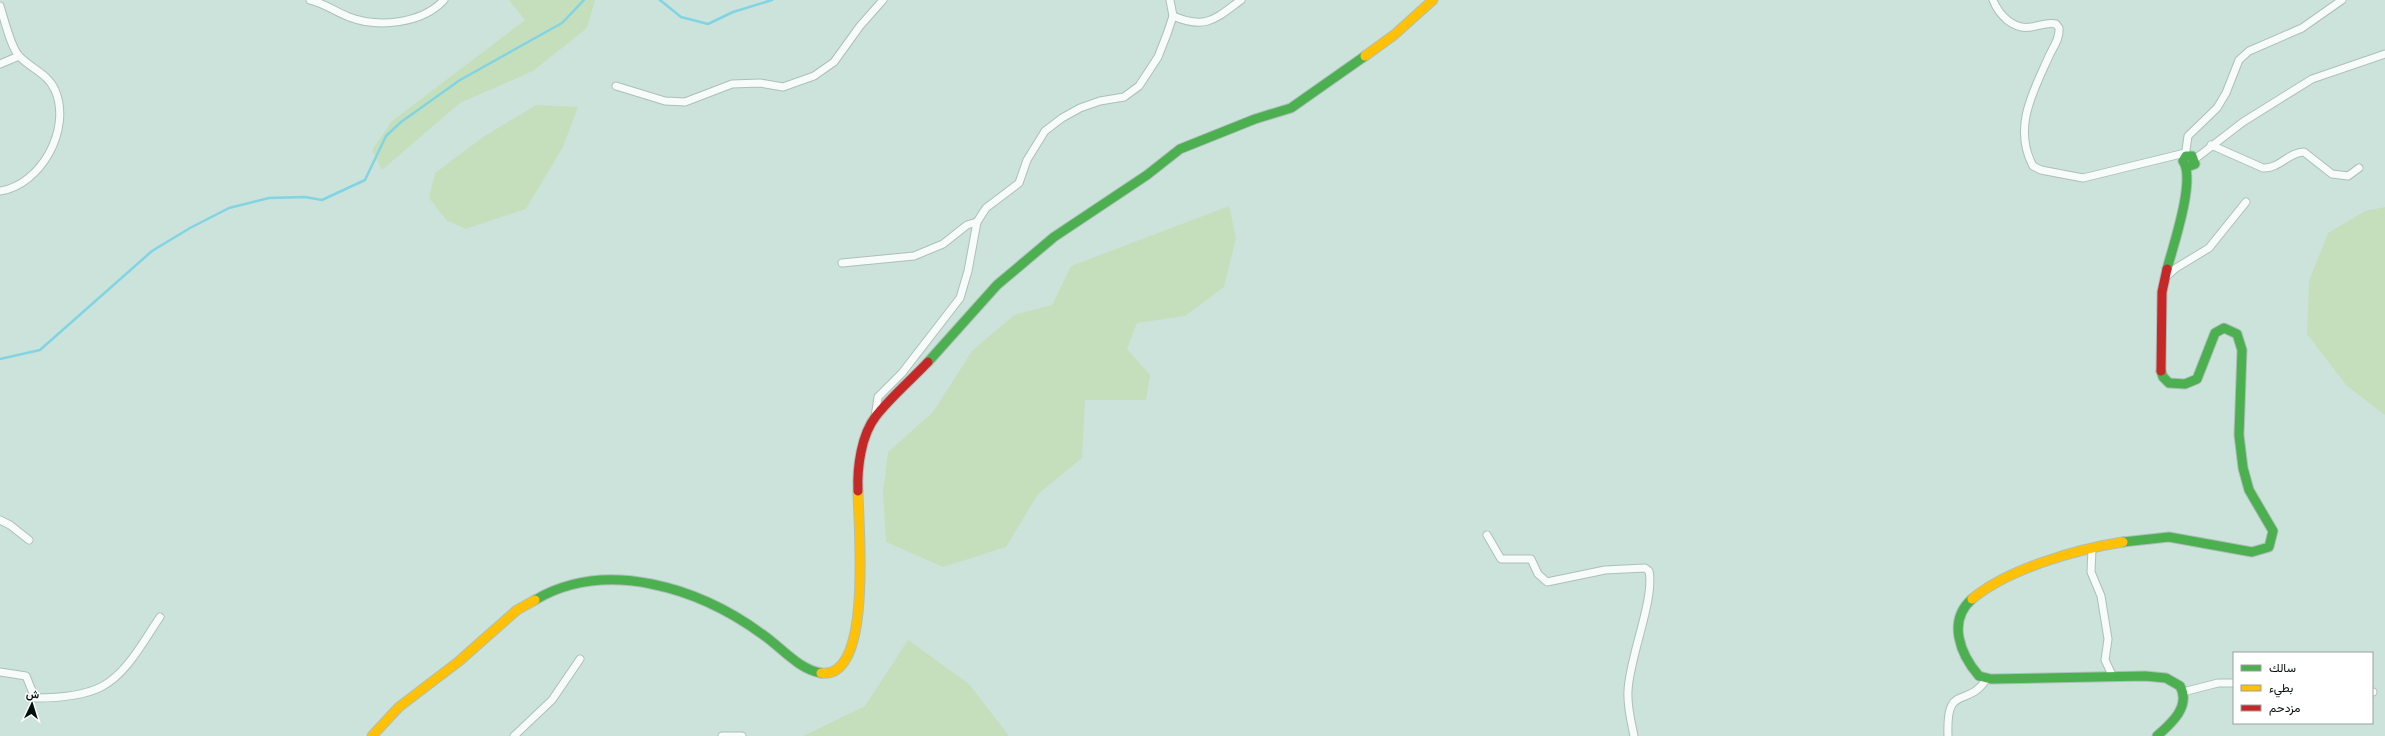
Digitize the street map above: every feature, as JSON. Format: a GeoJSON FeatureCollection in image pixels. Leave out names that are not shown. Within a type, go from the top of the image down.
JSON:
{"type":"FeatureCollection","features":[{"type":"Feature","properties":{"kind":"main road"},"geometry":{"type":"LineString","coordinates":[[372,736],[399,707],[458,662],[517,610],[546,593],[580,582],[616,580],[643,582],[680,591],[723,610],[761,633],[809,671],[829,674],[838,670],[848,657],[856,633],[860,576],[857,472],[866,437],[875,417],[947,342],[998,285],[1054,237],[1147,175],[1180,148],[1255,119],[1291,108],[1394,34],[1433,0]]}},
{"type":"Feature","properties":{"kind":"main road"},"geometry":{"type":"LineString","coordinates":[[2157,736],[2176,717],[2182,707],[2183,692],[2180,686],[2166,678],[2036,676],[1986,680],[1978,676],[1963,652],[1957,632],[1957,622],[1962,609],[1982,593],[2006,580],[2050,562],[2092,549],[2158,538],[2183,539],[2256,552],[2266,549],[2271,543],[2272,526],[2254,500],[2247,485],[2241,459],[2242,350],[2240,340],[2235,331],[2230,329],[2217,330],[2197,378],[2191,383],[2169,383],[2165,379],[2162,370],[2160,331],[2164,278],[2178,230],[2186,190],[2187,167],[2183,163],[2185,155],[2195,159],[2193,166],[2187,167]]}},
{"type":"Feature","properties":{"kind":"street"},"geometry":{"type":"LineString","coordinates":[[310,0],[350,17],[375,24],[417,16],[429,12],[444,0]]}},
{"type":"Feature","properties":{"kind":"street"},"geometry":{"type":"LineString","coordinates":[[616,86],[665,101],[686,102],[732,84],[760,83],[783,87],[814,76],[834,62],[860,26],[883,0]]}},
{"type":"Feature","properties":{"kind":"street"},"geometry":{"type":"LineString","coordinates":[[875,417],[878,397],[902,373],[946,320],[960,298],[968,271],[978,222],[986,208],[1019,183],[1027,160],[1045,131],[1062,118],[1080,108],[1100,101],[1124,97],[1139,86],[1158,56],[1173,16],[1170,0]]}},
{"type":"Feature","properties":{"kind":"street"},"geometry":{"type":"LineString","coordinates":[[1173,16],[1190,23],[1204,22],[1219,16],[1241,0]]}},
{"type":"Feature","properties":{"kind":"street"},"geometry":{"type":"LineString","coordinates":[[1993,0],[2004,17],[2015,26],[2032,27],[2051,23],[2056,24],[2059,28],[2057,39],[2036,82],[2026,109],[2025,134],[2033,166],[2041,170],[2083,178],[2185,155],[2186,138],[2217,108],[2244,55],[2249,50],[2302,28],[2342,0]]}},
{"type":"Feature","properties":{"kind":"street"},"geometry":{"type":"LineString","coordinates":[[0,6],[19,56],[50,80],[58,103],[59,124],[52,148],[41,165],[16,186],[0,191]]}},
{"type":"Feature","properties":{"kind":"street"},"geometry":{"type":"LineString","coordinates":[[2195,159],[2211,145],[2243,122],[2312,79],[2385,54]]}},
{"type":"Feature","properties":{"kind":"street"},"geometry":{"type":"LineString","coordinates":[[0,64],[19,56]]}},
{"type":"Feature","properties":{"kind":"street"},"geometry":{"type":"LineString","coordinates":[[2211,145],[2263,168],[2269,168],[2296,153],[2304,152],[2332,174],[2348,176],[2359,168]]}},
{"type":"Feature","properties":{"kind":"street"},"geometry":{"type":"LineString","coordinates":[[2164,278],[2176,268],[2209,248],[2246,202]]}},
{"type":"Feature","properties":{"kind":"street"},"geometry":{"type":"LineString","coordinates":[[842,263],[914,256],[943,244],[967,225],[978,222]]}},
{"type":"Feature","properties":{"kind":"street"},"geometry":{"type":"LineString","coordinates":[[0,520],[10,525],[29,540]]}},
{"type":"Feature","properties":{"kind":"street"},"geometry":{"type":"LineString","coordinates":[[1487,536],[1501,559],[1531,559],[1538,574],[1547,582],[1605,570],[1646,568],[1649,571],[1648,593],[1628,691],[1634,736]]}},
{"type":"Feature","properties":{"kind":"street"},"geometry":{"type":"LineString","coordinates":[[2092,549],[2091,572],[2101,596],[2108,638],[2105,660],[2113,677]]}},
{"type":"Feature","properties":{"kind":"street"},"geometry":{"type":"LineString","coordinates":[[0,672],[26,676],[35,698],[57,698],[101,688],[115,677],[132,658],[160,617]]}},
{"type":"Feature","properties":{"kind":"street"},"geometry":{"type":"LineString","coordinates":[[514,736],[552,700],[580,659]]}},
{"type":"Feature","properties":{"kind":"street"},"geometry":{"type":"LineString","coordinates":[[1948,736],[1949,708],[1955,700],[1978,688],[1986,680]]}},
{"type":"Feature","properties":{"kind":"street"},"geometry":{"type":"LineString","coordinates":[[2183,692],[2218,683],[2233,683]]}},
{"type":"Feature","properties":{"kind":"street"},"geometry":{"type":"LineString","coordinates":[[722,736],[742,736]]}},
{"type":"Feature","properties":{"kind":"green space"},"geometry":{"type":"Polygon","coordinates":[[[509,0],[595,0],[587,28],[533,71],[460,103],[382,170],[372,150],[392,121],[525,20],[509,0]]]}},
{"type":"Feature","properties":{"kind":"green space"},"geometry":{"type":"Polygon","coordinates":[[[536,105],[578,107],[563,147],[526,209],[466,229],[447,221],[429,198],[435,173],[483,137],[536,105]]]}},
{"type":"Feature","properties":{"kind":"green space"},"geometry":{"type":"Polygon","coordinates":[[[1229,206],[1236,238],[1224,287],[1185,316],[1137,323],[1127,349],[1150,375],[1146,400],[1085,400],[1082,458],[1038,494],[1006,547],[943,567],[886,542],[883,493],[888,452],[933,412],[972,351],[1014,315],[1052,305],[1071,266],[1229,206]]]}},
{"type":"Feature","properties":{"kind":"green space"},"geometry":{"type":"Polygon","coordinates":[[[2385,207],[2385,415],[2347,386],[2307,334],[2309,281],[2328,233],[2365,211],[2385,207]]]}},
{"type":"Feature","properties":{"kind":"green space"},"geometry":{"type":"Polygon","coordinates":[[[908,640],[969,684],[1009,736],[803,736],[865,706],[908,640]]]}},
{"type":"Feature","properties":{"kind":"waterway"},"geometry":{"type":"LineString","coordinates":[[0,359],[40,350],[152,251],[190,228],[229,208],[269,198],[305,197],[322,200],[365,180],[386,136],[401,122],[460,80],[562,23],[584,0]]}},
{"type":"Feature","properties":{"kind":"waterway"},"geometry":{"type":"LineString","coordinates":[[660,0],[681,17],[708,24],[733,12],[772,0]]}},
{"type":"Feature","properties":{"kind":"traffic: fast"},"geometry":{"type":"LineString","coordinates":[[928,362],[997,285],[1054,237],[1147,175],[1180,149],[1255,119],[1291,108],[1365,56]]}},
{"type":"Feature","properties":{"kind":"traffic: fast"},"geometry":{"type":"LineString","coordinates":[[2167,269],[2178,230],[2185,197],[2187,183],[2186,170],[2183,161],[2186,156],[2192,156],[2195,164],[2187,167]]}},
{"type":"Feature","properties":{"kind":"traffic: fast"},"geometry":{"type":"LineString","coordinates":[[2123,542],[2169,537],[2252,552],[2269,547],[2273,531],[2249,490],[2243,468],[2239,435],[2242,350],[2237,334],[2224,328],[2215,333],[2197,379],[2185,384],[2169,383],[2163,377],[2161,371]]}},
{"type":"Feature","properties":{"kind":"traffic: fast"},"geometry":{"type":"LineString","coordinates":[[535,600],[563,588],[592,581],[621,580],[652,584],[681,592],[710,603],[762,634],[797,662],[813,671],[821,673]]}},
{"type":"Feature","properties":{"kind":"traffic: fast"},"geometry":{"type":"LineString","coordinates":[[1972,599],[1964,608],[1958,627],[1959,638],[1966,658],[1979,676],[1991,679],[2145,676],[2166,678],[2180,686],[2183,693],[2182,707],[2174,720],[2157,736]]}},
{"type":"Feature","properties":{"kind":"traffic: slow"},"geometry":{"type":"LineString","coordinates":[[1365,56],[1394,35],[1433,0]]}},
{"type":"Feature","properties":{"kind":"traffic: slow"},"geometry":{"type":"LineString","coordinates":[[821,673],[838,669],[849,652],[856,627],[860,564],[858,491]]}},
{"type":"Feature","properties":{"kind":"traffic: slow"},"geometry":{"type":"LineString","coordinates":[[1972,599],[2004,578],[2044,562],[2064,555],[2123,542]]}},
{"type":"Feature","properties":{"kind":"traffic: slow"},"geometry":{"type":"LineString","coordinates":[[372,736],[399,707],[458,662],[517,610],[535,600]]}},
{"type":"Feature","properties":{"kind":"traffic: jam"},"geometry":{"type":"LineString","coordinates":[[2161,371],[2162,292],[2167,269]]}},
{"type":"Feature","properties":{"kind":"traffic: jam"},"geometry":{"type":"LineString","coordinates":[[858,491],[859,462],[863,442],[871,424],[888,402],[928,362]]}}]}
